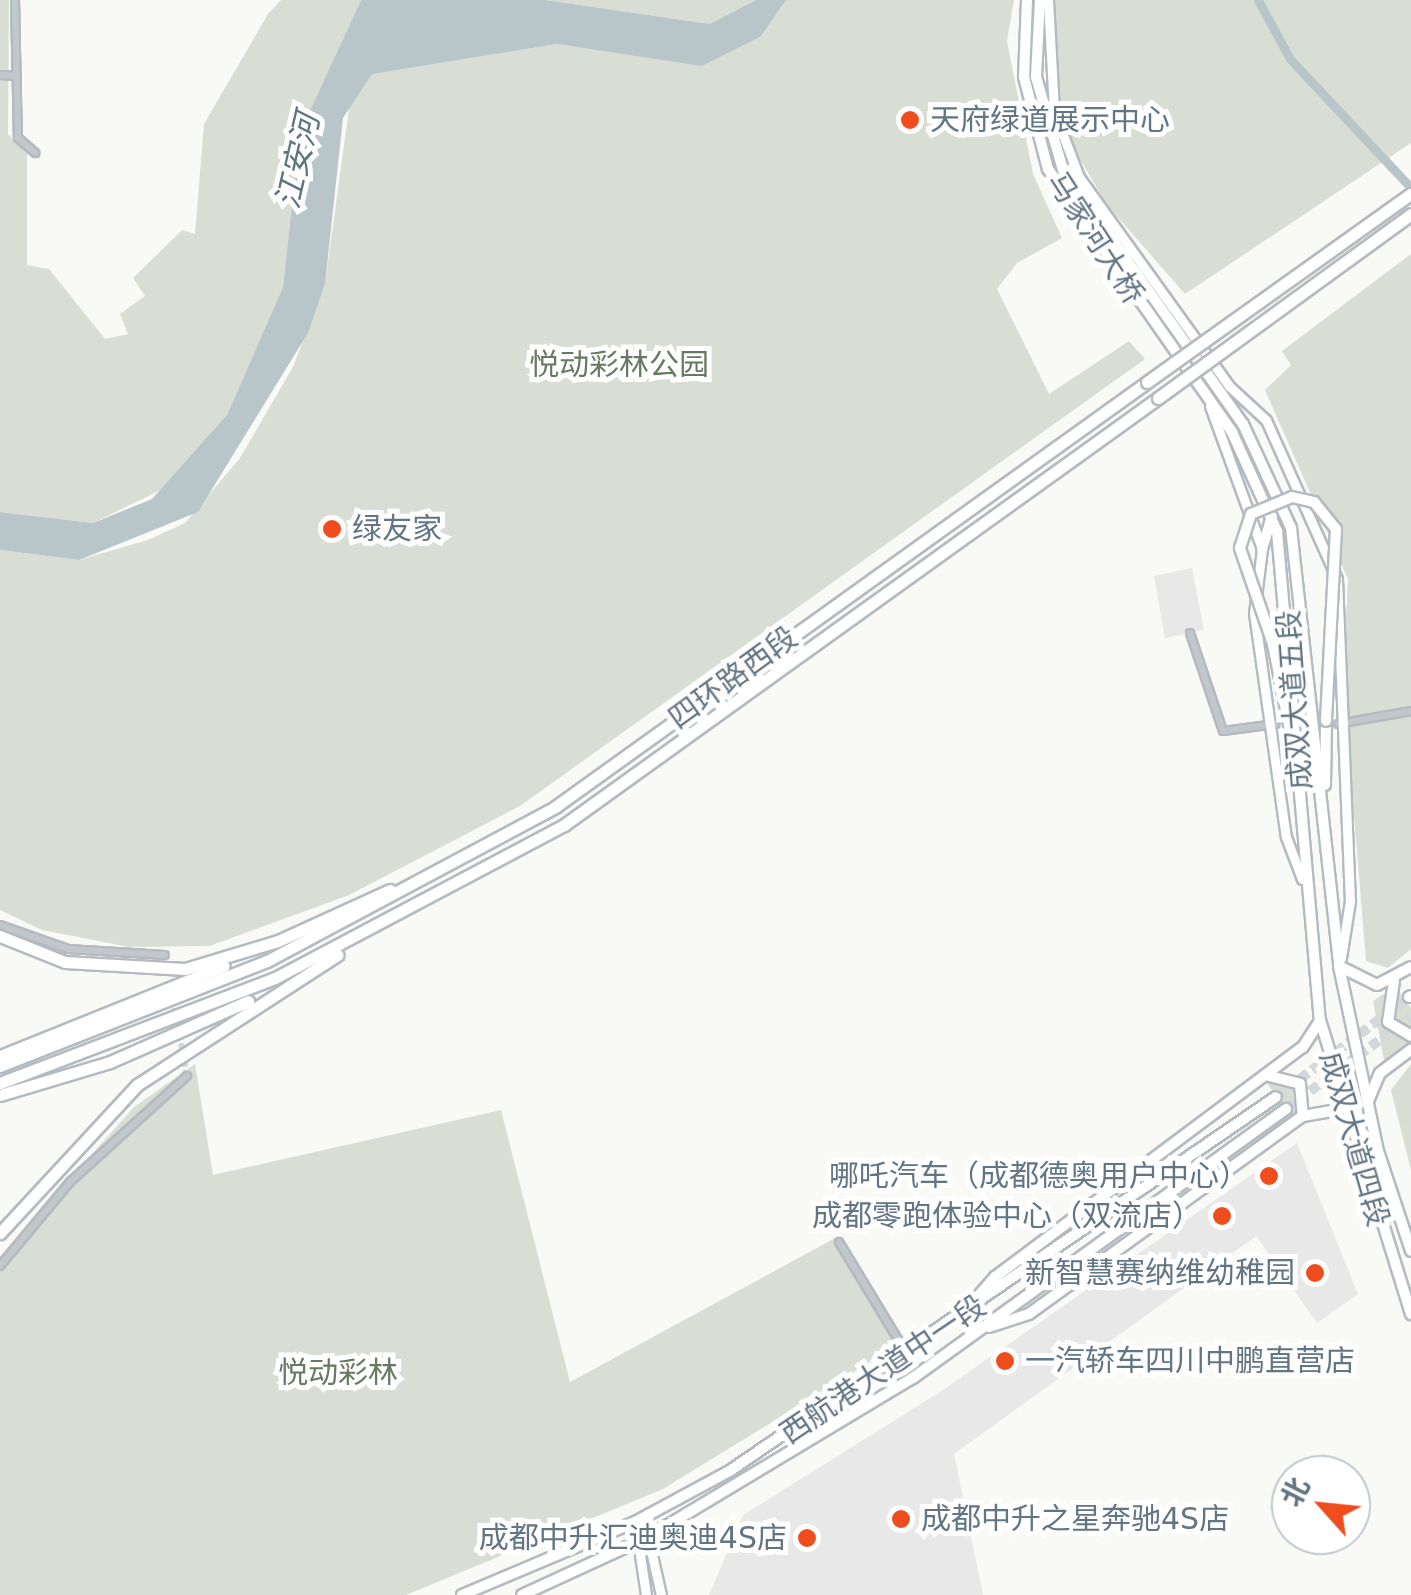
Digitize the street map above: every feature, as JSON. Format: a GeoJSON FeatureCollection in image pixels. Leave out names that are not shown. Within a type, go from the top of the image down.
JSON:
{"type":"FeatureCollection","features":[{"type":"Feature","properties":{"kind":"highway","name":"四环路西段"},"geometry":{"type":"LineString","coordinates":[[0,1066],[268,961],[555,807],[1411,194]]}},
{"type":"Feature","properties":{"kind":"highway","name":"四环路西段"},"geometry":{"type":"LineString","coordinates":[[0,1083],[178,1020],[355,939],[564,825],[1411,214]]}},
{"type":"Feature","properties":{"kind":"highway"},"geometry":{"type":"LineString","coordinates":[[0,1056],[431,873]]}},
{"type":"Feature","properties":{"kind":"highway"},"geometry":{"type":"LineString","coordinates":[[0,936],[112,970],[185,969],[278,941]]}},
{"type":"Feature","properties":{"kind":"highway"},"geometry":{"type":"LineString","coordinates":[[0,1232],[137,1085],[355,939]]}},
{"type":"Feature","properties":{"kind":"highway"},"geometry":{"type":"LineString","coordinates":[[0,1095],[110,1062],[309,972]]}},
{"type":"Feature","properties":{"kind":"main road","name":"马家河大桥"},"geometry":{"type":"LineString","coordinates":[[1027,0],[1024,77],[1048,169],[1207,398]]}},
{"type":"Feature","properties":{"kind":"main road","name":"成双大道五段"},"geometry":{"type":"LineString","coordinates":[[1040,0],[1036,77],[1064,170],[1224,396],[1291,528],[1339,966],[1350,1015]]}},
{"type":"Feature","properties":{"kind":"main road","name":"成双大道五段"},"geometry":{"type":"LineString","coordinates":[[1207,398],[1272,516],[1288,592],[1305,848],[1302,879],[1320,1020]]}},
{"type":"Feature","properties":{"kind":"main road"},"geometry":{"type":"LineString","coordinates":[[1305,848],[1291,735],[1274,644],[1240,548],[1251,514],[1292,497],[1314,502],[1336,530],[1332,722],[1323,810]]}},
{"type":"Feature","properties":{"kind":"main road"},"geometry":{"type":"LineString","coordinates":[[1262,549],[1272,516]]}},
{"type":"Feature","properties":{"kind":"main road"},"geometry":{"type":"LineString","coordinates":[[1339,966],[1377,985],[1394,980],[1411,967]]}},
{"type":"Feature","properties":{"kind":"main road"},"geometry":{"type":"LineString","coordinates":[[1394,980],[1388,1022],[1411,1036]]}},
{"type":"Feature","properties":{"kind":"main road","name":"成双大道四段"},"geometry":{"type":"LineString","coordinates":[[1350,1015],[1368,1102],[1411,1251]]}},
{"type":"Feature","properties":{"kind":"main road"},"geometry":{"type":"LineString","coordinates":[[955,1323],[994,1277],[1265,1075],[1320,1020]]}},
{"type":"Feature","properties":{"kind":"main road","name":"成双大道四段"},"geometry":{"type":"LineString","coordinates":[[1320,1020],[1340,1109],[1411,1314]]}},
{"type":"Feature","properties":{"kind":"main road"},"geometry":{"type":"LineString","coordinates":[[1368,1102],[1380,1073],[1411,1050]]}},
{"type":"Feature","properties":{"kind":"main road"},"geometry":{"type":"LineString","coordinates":[[1265,1075],[1300,1084],[1302,1116]]}},
{"type":"Feature","properties":{"kind":"main road","name":"西航港大道中一段"},"geometry":{"type":"LineString","coordinates":[[462,1595],[636,1522],[908,1356],[1276,1097]]}},
{"type":"Feature","properties":{"kind":"main road","name":"西航港大道中一段"},"geometry":{"type":"LineString","coordinates":[[522,1595],[648,1537],[978,1331],[1286,1109]]}},
{"type":"Feature","properties":{"kind":"main road"},"geometry":{"type":"LineString","coordinates":[[978,1331],[1029,1314],[1302,1116],[1340,1109]]}},
{"type":"Feature","properties":{"kind":"street"},"geometry":{"type":"LineString","coordinates":[[15,0],[18,138],[35,153]]}},
{"type":"Feature","properties":{"kind":"street"},"geometry":{"type":"LineString","coordinates":[[1048,0],[1054,111],[1079,177],[1241,400],[1266,420],[1322,538],[1341,591],[1332,722],[1350,901],[1339,966]]}},
{"type":"Feature","properties":{"kind":"street"},"geometry":{"type":"LineString","coordinates":[[0,75],[16,76]]}},
{"type":"Feature","properties":{"kind":"street"},"geometry":{"type":"LineString","coordinates":[[1207,398],[1262,549],[1254,613],[1276,724],[1286,838],[1302,879]]}},
{"type":"Feature","properties":{"kind":"street"},"geometry":{"type":"LineString","coordinates":[[1190,633],[1223,731],[1276,724]]}},
{"type":"Feature","properties":{"kind":"street"},"geometry":{"type":"LineString","coordinates":[[1332,722],[1411,711]]}},
{"type":"Feature","properties":{"kind":"street"},"geometry":{"type":"LineString","coordinates":[[0,925],[68,949],[165,954]]}},
{"type":"Feature","properties":{"kind":"street"},"geometry":{"type":"LineString","coordinates":[[0,1266],[70,1182],[187,1076]]}},
{"type":"Feature","properties":{"kind":"street"},"geometry":{"type":"LineString","coordinates":[[839,1242],[908,1356]]}},
{"type":"Feature","properties":{"kind":"street"},"geometry":{"type":"LineString","coordinates":[[636,1522],[648,1537],[661,1595]]}},
{"type":"Feature","properties":{"kind":"street"},"geometry":{"type":"LineString","coordinates":[[636,1522],[635,1542],[646,1595]]}},
{"type":"Feature","properties":{"kind":"shaded area"},"geometry":{"type":"Polygon","coordinates":[[[1192,568],[1204,630],[1165,638],[1154,576],[1192,568]]]}},
{"type":"Feature","properties":{"kind":"shaded area"},"geometry":{"type":"Polygon","coordinates":[[[1297,1143],[1358,1294],[1317,1323],[1256,1236],[954,1454],[983,1595],[709,1595],[743,1515],[940,1392],[1297,1143]]]}},
{"type":"Feature","properties":{"kind":"green space"},"geometry":{"type":"Polygon","coordinates":[[[0,0],[9,0],[8,134],[27,154],[27,265],[49,269],[105,339],[128,334],[120,314],[145,296],[133,278],[182,230],[195,234],[204,124],[268,14],[281,0],[361,0],[300,132],[283,287],[227,415],[173,484],[93,523],[0,512],[0,0]]]}},
{"type":"Feature","properties":{"kind":"green space"},"geometry":{"type":"Polygon","coordinates":[[[545,0],[756,0],[710,24],[545,0]]]}},
{"type":"Feature","properties":{"kind":"green space","name":"悦动彩林公园"},"geometry":{"type":"Polygon","coordinates":[[[786,0],[1014,0],[1007,41],[1033,174],[1062,238],[1017,263],[997,289],[1049,394],[1129,341],[1145,359],[520,806],[349,895],[210,946],[129,947],[42,930],[0,910],[0,550],[79,560],[148,540],[185,523],[240,458],[293,367],[325,284],[351,94],[372,73],[557,44],[605,51],[786,0]]]}},
{"type":"Feature","properties":{"kind":"green space"},"geometry":{"type":"Polygon","coordinates":[[[1054,0],[1411,0],[1411,143],[1185,294],[1107,205],[1067,137],[1053,82],[1054,0]]]}},
{"type":"Feature","properties":{"kind":"green space"},"geometry":{"type":"Polygon","coordinates":[[[1411,254],[1411,949],[1388,968],[1366,961],[1343,682],[1348,579],[1265,390],[1291,365],[1282,351],[1411,254]]]}},
{"type":"Feature","properties":{"kind":"green space"},"geometry":{"type":"Polygon","coordinates":[[[1396,987],[1411,1008],[1411,1032],[1392,1021],[1396,987]]]}},
{"type":"Feature","properties":{"kind":"green space"},"geometry":{"type":"Polygon","coordinates":[[[1385,993],[1386,1022],[1411,1040],[1385,1066],[1373,1001],[1385,993]]]}},
{"type":"Feature","properties":{"kind":"green space","name":"悦动彩林"},"geometry":{"type":"Polygon","coordinates":[[[195,1064],[213,1175],[501,1110],[570,1382],[839,1236],[896,1346],[663,1489],[406,1595],[0,1595],[0,1257],[134,1107],[195,1064]]]}},
{"type":"Feature","properties":{"kind":"green space"},"geometry":{"type":"Polygon","coordinates":[[[1411,1064],[1411,1170],[1391,1090],[1411,1064]]]}},
{"type":"Feature","properties":{"kind":"green space"},"geometry":{"type":"Polygon","coordinates":[[[1266,1082],[1298,1089],[1294,1122],[1266,1082]]]}},
{"type":"Feature","properties":{"kind":"water","name":"江安河"},"geometry":{"type":"Polygon","coordinates":[[[361,0],[545,0],[710,24],[756,0],[786,0],[760,37],[702,66],[557,44],[372,74],[343,118],[325,284],[308,333],[198,512],[79,560],[0,550],[0,512],[93,523],[152,499],[227,415],[283,287],[300,132],[361,0]]]}},
{"type":"Feature","properties":{"kind":"waterway"},"geometry":{"type":"LineString","coordinates":[[1258,0],[1290,59],[1411,188]]}},
{"type":"Feature","properties":{"kind":"tunnel"},"geometry":{"type":"LineString","coordinates":[[1276,1097],[1409,997]]}},
{"type":"Feature","properties":{"kind":"tunnel"},"geometry":{"type":"LineString","coordinates":[[173,999],[187,1076]]}},
{"type":"Feature","properties":{"kind":"tunnel"},"geometry":{"type":"LineString","coordinates":[[1286,1109],[1411,1017]]}},
{"type":"Feature","properties":{"kind":"place","name":"天府绿道展示中心"},"geometry":{"type":"Point","coordinates":[910,120]}},
{"type":"Feature","properties":{"kind":"place","name":"绿友家"},"geometry":{"type":"Point","coordinates":[332,529]}},
{"type":"Feature","properties":{"kind":"place","name":"哪吒汽车（成都德奥用户中心）"},"geometry":{"type":"Point","coordinates":[1269,1176]}},
{"type":"Feature","properties":{"kind":"place","name":"成都零跑体验中心（双流店）"},"geometry":{"type":"Point","coordinates":[1222,1216]}},
{"type":"Feature","properties":{"kind":"place","name":"新智慧赛纳维幼稚园"},"geometry":{"type":"Point","coordinates":[1315,1273]}},
{"type":"Feature","properties":{"kind":"place","name":"一汽轿车四川中鹏直营店"},"geometry":{"type":"Point","coordinates":[1005,1361]}},
{"type":"Feature","properties":{"kind":"place","name":"成都中升之星奔驰4S店"},"geometry":{"type":"Point","coordinates":[901,1519]}},
{"type":"Feature","properties":{"kind":"place","name":"成都中升汇迪奥迪4S店"},"geometry":{"type":"Point","coordinates":[807,1538]}}]}
